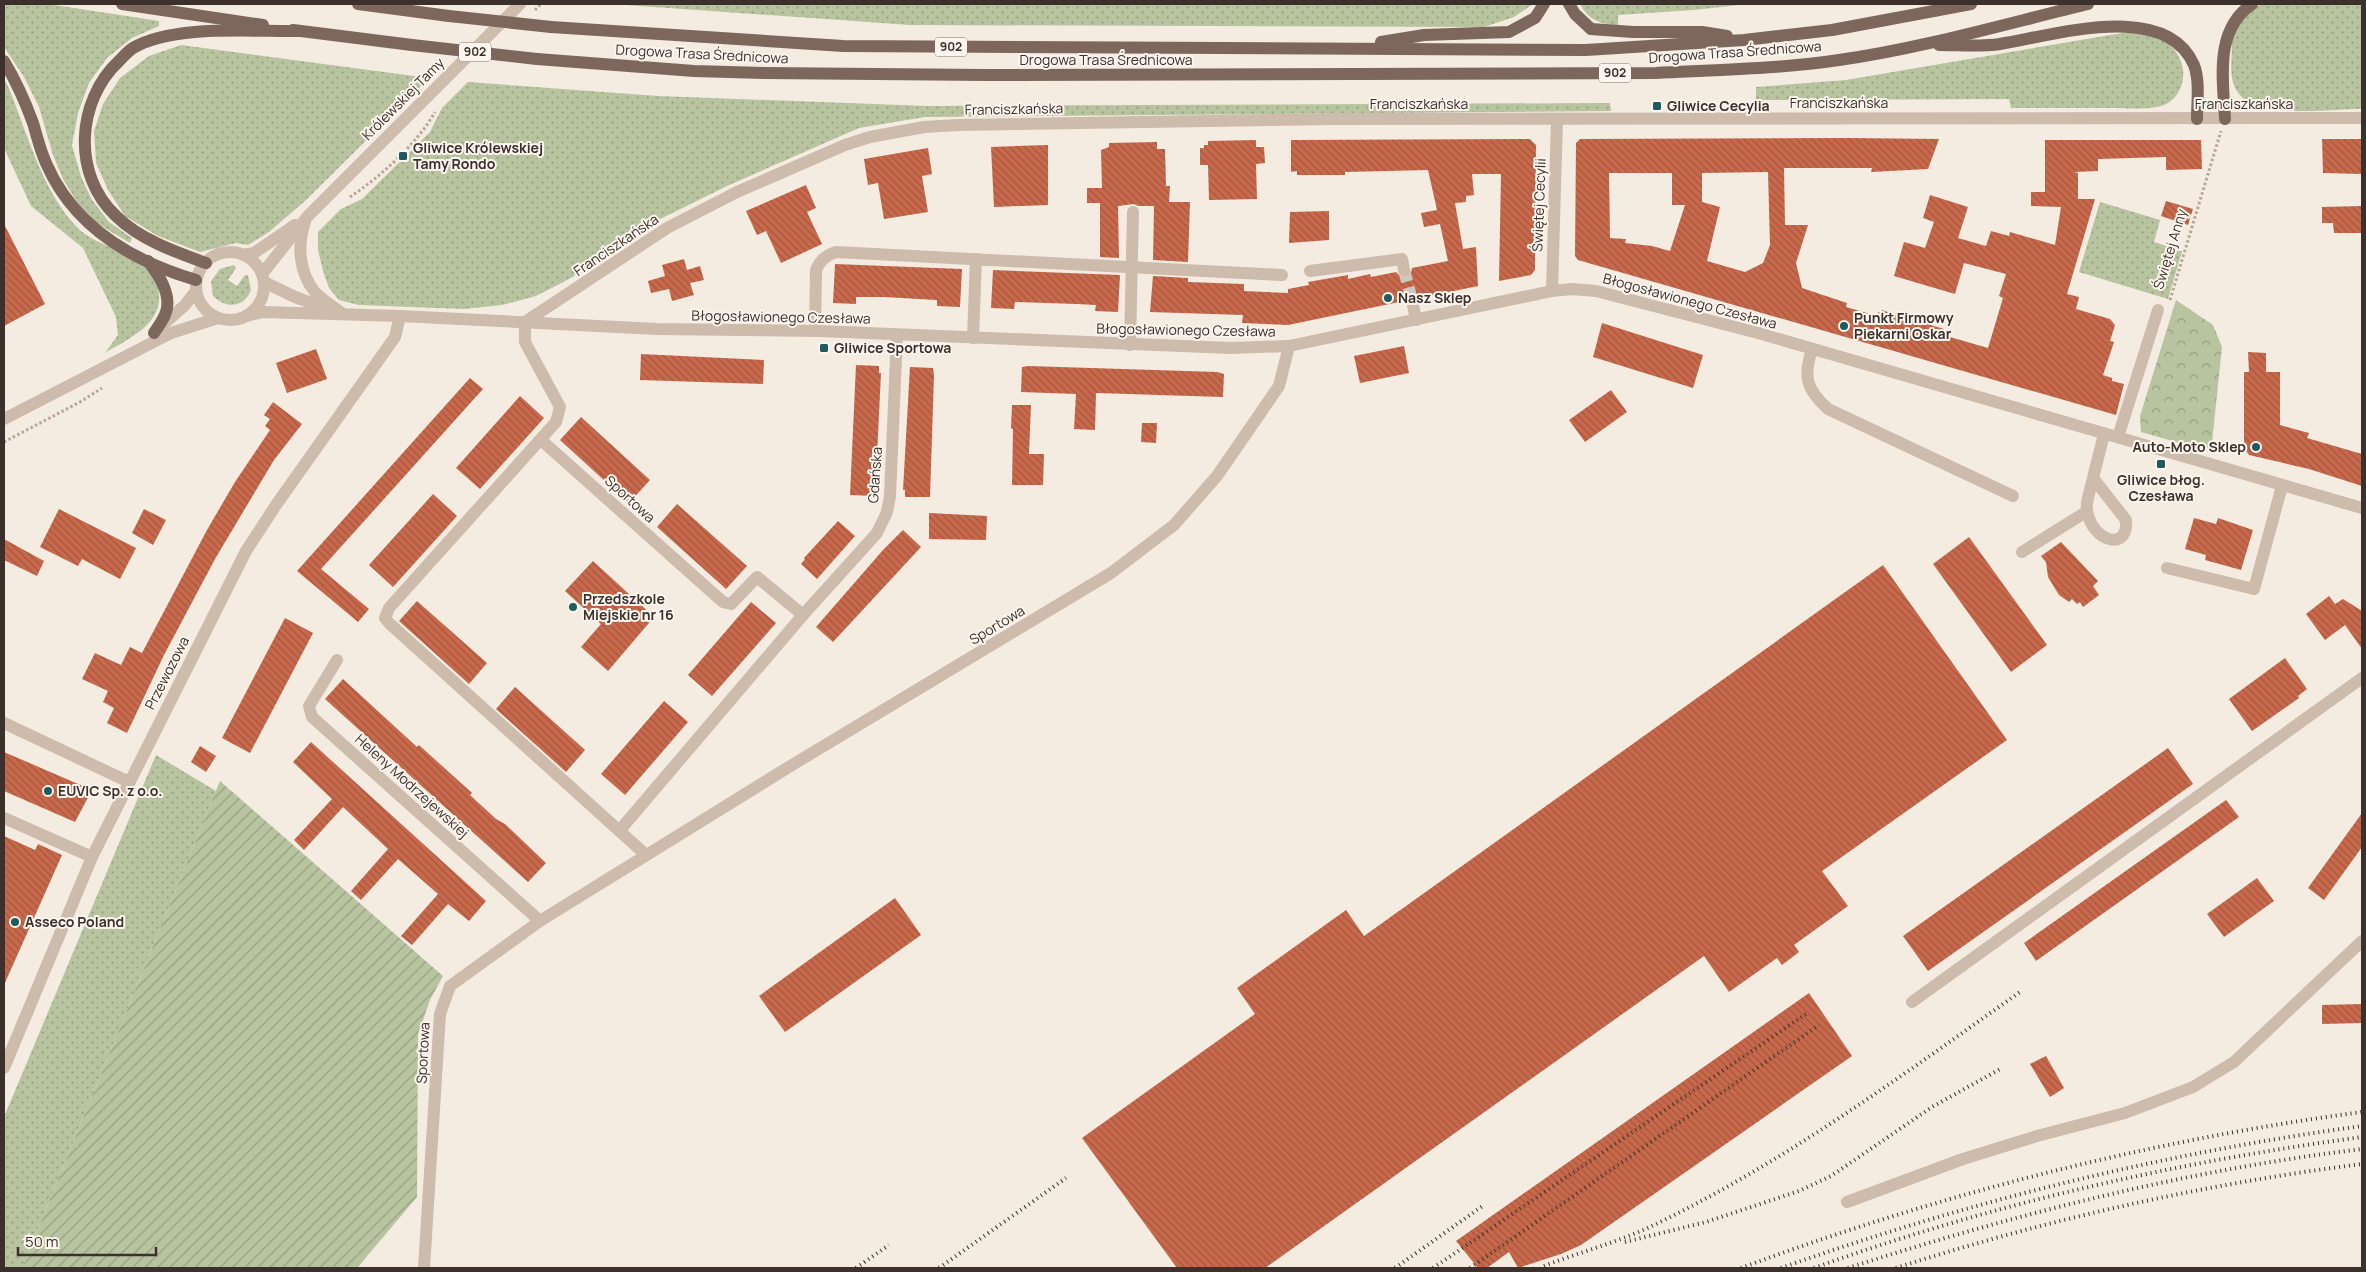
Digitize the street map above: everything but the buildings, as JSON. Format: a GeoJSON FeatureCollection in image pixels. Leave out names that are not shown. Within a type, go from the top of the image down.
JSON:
{"type":"FeatureCollection","features":[{"type":"Feature","properties":{"kind":"main road","name":"Drogowa Trasa Średnicowa"},"geometry":{"type":"LineString","coordinates":[[122,4],[300,31],[538,59],[694,71],[774,74],[995,75],[1637,73],[1740,69],[1839,60],[1917,45],[2088,4]]}},
{"type":"Feature","properties":{"kind":"main road","name":"Drogowa Trasa Średnicowa"},"geometry":{"type":"LineString","coordinates":[[358,4],[448,16],[551,26],[843,46],[1586,50],[1744,40],[1832,30],[1971,4]]}},
{"type":"Feature","properties":{"kind":"main road"},"geometry":{"type":"LineString","coordinates":[[1351,48],[1424,35],[1509,32],[1535,18],[1544,4]]}},
{"type":"Feature","properties":{"kind":"main road"},"geometry":{"type":"LineString","coordinates":[[1569,4],[1575,14],[1591,29],[1633,32],[1702,32],[1744,40]]}},
{"type":"Feature","properties":{"kind":"main road"},"geometry":{"type":"LineString","coordinates":[[2225,119],[2222,59],[2228,30],[2243,10],[2252,4]]}},
{"type":"Feature","properties":{"kind":"main road"},"geometry":{"type":"LineString","coordinates":[[1917,45],[1998,44],[2069,29],[2111,23],[2139,22],[2160,29],[2185,49],[2195,66],[2198,119]]}},
{"type":"Feature","properties":{"kind":"main road"},"geometry":{"type":"LineString","coordinates":[[206,263],[139,234],[115,216],[98,195],[88,171],[84,146],[86,119],[95,89],[111,68],[132,49],[161,36],[204,32],[300,31]]}},
{"type":"Feature","properties":{"kind":"main road"},"geometry":{"type":"LineString","coordinates":[[4,61],[20,89],[45,162],[62,194],[86,221],[113,244],[196,286]]}},
{"type":"Feature","properties":{"kind":"main road"},"geometry":{"type":"LineString","coordinates":[[148,261],[161,278],[166,296],[167,312],[154,333]]}},
{"type":"Feature","properties":{"kind":"street","name":"Królewskiej Tamy"},"geometry":{"type":"LineString","coordinates":[[263,278],[308,216],[520,4]]}},
{"type":"Feature","properties":{"kind":"street","name":"Franciszkańska"},"geometry":{"type":"LineString","coordinates":[[525,322],[667,228],[694,213],[845,145],[895,132],[958,125],[1335,119],[2362,118]]}},
{"type":"Feature","properties":{"kind":"street","name":"Świętej Cecylii"},"geometry":{"type":"LineString","coordinates":[[1552,290],[1556,119]]}},
{"type":"Feature","properties":{"kind":"street"},"geometry":{"type":"LineString","coordinates":[[1130,345],[1133,212]]}},
{"type":"Feature","properties":{"kind":"street","name":"Królewskiej Tamy"},"geometry":{"type":"LineString","coordinates":[[243,255],[259,249],[308,216]]}},
{"type":"Feature","properties":{"kind":"street"},"geometry":{"type":"LineString","coordinates":[[308,216],[300,247],[303,270],[315,292],[343,314]]}},
{"type":"Feature","properties":{"kind":"street"},"geometry":{"type":"LineString","coordinates":[[113,362],[154,333],[186,305],[206,263],[217,256],[230,252],[243,255],[255,264],[263,278],[295,297],[343,314]]}},
{"type":"Feature","properties":{"kind":"street"},"geometry":{"type":"LineString","coordinates":[[816,331],[816,270],[819,262],[828,254],[836,252],[1282,275]]}},
{"type":"Feature","properties":{"kind":"street"},"geometry":{"type":"LineString","coordinates":[[973,338],[976,259]]}},
{"type":"Feature","properties":{"kind":"street"},"geometry":{"type":"LineString","coordinates":[[1310,271],[1402,259],[1404,270]]}},
{"type":"Feature","properties":{"kind":"street"},"geometry":{"type":"LineString","coordinates":[[246,316],[256,308],[262,299],[263,278]]}},
{"type":"Feature","properties":{"kind":"street"},"geometry":{"type":"LineString","coordinates":[[196,286],[204,309],[218,318],[231,320],[263,312],[343,314]]}},
{"type":"Feature","properties":{"kind":"street","name":"Błogosławionego Czesława"},"geometry":{"type":"LineString","coordinates":[[343,314],[657,329],[816,331],[1205,348],[1289,346],[1552,290],[1572,289],[1620,296],[1812,349],[2362,508]]}},
{"type":"Feature","properties":{"kind":"street"},"geometry":{"type":"LineString","coordinates":[[1412,300],[1416,320]]}},
{"type":"Feature","properties":{"kind":"street","name":"Świętej Anny"},"geometry":{"type":"LineString","coordinates":[[2118,438],[2158,310]]}},
{"type":"Feature","properties":{"kind":"street","name":"Przewozowa"},"geometry":{"type":"LineString","coordinates":[[4,1068],[92,857],[246,551],[276,504],[395,337],[400,316]]}},
{"type":"Feature","properties":{"kind":"street"},"geometry":{"type":"LineString","coordinates":[[4,419],[171,333],[218,318]]}},
{"type":"Feature","properties":{"kind":"street"},"geometry":{"type":"LineString","coordinates":[[525,322],[525,342],[560,407],[556,422],[389,608],[385,618],[646,855]]}},
{"type":"Feature","properties":{"kind":"street","name":"Gdańska"},"geometry":{"type":"LineString","coordinates":[[803,616],[877,533],[887,512],[890,496],[897,335]]}},
{"type":"Feature","properties":{"kind":"street","name":"Sportowa"},"geometry":{"type":"LineString","coordinates":[[424,1268],[440,1014],[450,986],[540,921],[1111,573],[1174,525],[1217,476],[1279,386],[1289,346]]}},
{"type":"Feature","properties":{"kind":"street"},"geometry":{"type":"LineString","coordinates":[[1812,349],[1807,366],[1809,386],[1828,409],[2013,496]]}},
{"type":"Feature","properties":{"kind":"street"},"geometry":{"type":"LineString","coordinates":[[2093,478],[2122,512],[2127,528],[2123,535],[2109,540],[2103,538],[2093,526],[2086,512],[2093,478],[2104,434]]}},
{"type":"Feature","properties":{"kind":"street","name":"Sportowa"},"geometry":{"type":"LineString","coordinates":[[541,440],[723,602],[731,604],[757,578],[803,616]]}},
{"type":"Feature","properties":{"kind":"street"},"geometry":{"type":"LineString","coordinates":[[2166,568],[2254,590],[2282,486]]}},
{"type":"Feature","properties":{"kind":"street"},"geometry":{"type":"LineString","coordinates":[[2022,552],[2086,512]]}},
{"type":"Feature","properties":{"kind":"street"},"geometry":{"type":"LineString","coordinates":[[620,830],[803,616]]}},
{"type":"Feature","properties":{"kind":"street","name":"Heleny Modrzejewskiej"},"geometry":{"type":"LineString","coordinates":[[337,660],[310,706],[312,717],[540,921]]}},
{"type":"Feature","properties":{"kind":"street"},"geometry":{"type":"LineString","coordinates":[[1912,1002],[2362,678]]}},
{"type":"Feature","properties":{"kind":"street"},"geometry":{"type":"LineString","coordinates":[[4,723],[129,782]]}},
{"type":"Feature","properties":{"kind":"street"},"geometry":{"type":"LineString","coordinates":[[4,818],[92,857]]}},
{"type":"Feature","properties":{"kind":"street"},"geometry":{"type":"LineString","coordinates":[[1847,1202],[1963,1159],[2037,1136],[2125,1113],[2194,1088],[2234,1062],[2362,941]]}},
{"type":"Feature","properties":{"kind":"path"},"geometry":{"type":"LineString","coordinates":[[528,17],[541,4]]}},
{"type":"Feature","properties":{"kind":"path"},"geometry":{"type":"LineString","coordinates":[[348,199],[370,185],[425,130],[439,104]]}},
{"type":"Feature","properties":{"kind":"path","name":"Świętej Anny"},"geometry":{"type":"LineString","coordinates":[[2158,310],[2167,308],[2225,119]]}},
{"type":"Feature","properties":{"kind":"path"},"geometry":{"type":"LineString","coordinates":[[4,442],[80,402],[103,387]]}},
{"type":"Feature","properties":{"kind":"green space"},"geometry":{"type":"Polygon","coordinates":[[[4,4],[48,4],[159,21],[159,26],[132,38],[107,58],[89,83],[78,113],[72,145],[81,177],[92,200],[109,222],[132,238],[130,243],[95,222],[77,202],[63,179],[53,155],[39,107],[24,77],[4,47],[4,4]]]}},
{"type":"Feature","properties":{"kind":"green space"},"geometry":{"type":"Polygon","coordinates":[[[611,4],[1533,4],[1514,17],[1484,27],[910,25],[611,4]]]}},
{"type":"Feature","properties":{"kind":"green space"},"geometry":{"type":"Polygon","coordinates":[[[1580,4],[1748,4],[1618,15],[1618,26],[1591,18],[1580,4]]]}},
{"type":"Feature","properties":{"kind":"green space"},"geometry":{"type":"Polygon","coordinates":[[[2262,4],[2362,4],[2362,109],[2279,110],[2249,102],[2239,94],[2232,77],[2233,39],[2241,20],[2262,4]]]}},
{"type":"Feature","properties":{"kind":"green space"},"geometry":{"type":"Polygon","coordinates":[[[2134,31],[2149,34],[2167,42],[2180,59],[2183,73],[2181,87],[2174,99],[2161,106],[2149,108],[2011,108],[2009,99],[1756,100],[1756,87],[1846,80],[2134,31]]]}},
{"type":"Feature","properties":{"kind":"green space"},"geometry":{"type":"Polygon","coordinates":[[[181,45],[429,78],[305,201],[269,232],[248,245],[236,243],[200,252],[158,236],[125,216],[108,190],[96,163],[94,131],[103,104],[120,78],[149,56],[181,45]]]}},
{"type":"Feature","properties":{"kind":"green space"},"geometry":{"type":"Polygon","coordinates":[[[4,79],[43,175],[73,223],[88,236],[142,263],[150,271],[157,284],[159,300],[157,311],[151,320],[135,335],[105,353],[118,335],[116,317],[83,248],[31,206],[4,148],[4,79]]]}},
{"type":"Feature","properties":{"kind":"green space"},"geometry":{"type":"Polygon","coordinates":[[[468,82],[658,96],[927,106],[1610,103],[1611,111],[925,117],[859,128],[727,186],[648,225],[571,278],[536,296],[502,305],[464,309],[359,305],[339,300],[329,288],[323,271],[318,250],[318,232],[341,209],[362,199],[430,132],[442,108],[468,82]]]}},
{"type":"Feature","properties":{"kind":"green space"},"geometry":{"type":"Polygon","coordinates":[[[2100,202],[2160,220],[2154,242],[2182,251],[2168,299],[2079,272],[2100,202]]]}},
{"type":"Feature","properties":{"kind":"green space"},"geometry":{"type":"Polygon","coordinates":[[[234,265],[236,268],[228,280],[237,286],[245,275],[248,275],[251,290],[244,300],[234,305],[229,305],[213,296],[211,281],[220,269],[234,265]]]}},
{"type":"Feature","properties":{"kind":"green space"},"geometry":{"type":"Polygon","coordinates":[[[2176,300],[2213,325],[2222,347],[2211,452],[2141,432],[2140,416],[2176,300]]]}},
{"type":"Feature","properties":{"kind":"green space"},"geometry":{"type":"Polygon","coordinates":[[[156,755],[216,791],[22,1268],[4,1268],[4,1117],[156,755]]]}},
{"type":"Feature","properties":{"kind":"green space"},"geometry":{"type":"Polygon","coordinates":[[[220,781],[443,976],[430,1000],[418,1034],[417,1197],[357,1268],[22,1268],[220,781]]]}},
{"type":"Feature","properties":{"kind":"tunnel"},"geometry":{"type":"LineString","coordinates":[[1404,270],[1412,300]]}},
{"type":"Feature","properties":{"kind":"railway"},"geometry":{"type":"LineString","coordinates":[[1544,1266],[1641,1231],[1750,1174],[1886,1086],[2020,992]]}},
{"type":"Feature","properties":{"kind":"railway"},"geometry":{"type":"LineString","coordinates":[[1433,1268],[1809,1012]]}},
{"type":"Feature","properties":{"kind":"railway"},"geometry":{"type":"LineString","coordinates":[[1470,1268],[1819,1025]]}},
{"type":"Feature","properties":{"kind":"railway"},"geometry":{"type":"LineString","coordinates":[[1625,1242],[1706,1222],[1799,1191],[1831,1176],[1932,1107],[2002,1068]]}},
{"type":"Feature","properties":{"kind":"railway"},"geometry":{"type":"LineString","coordinates":[[1741,1268],[1892,1216],[2047,1173],[2125,1154],[2204,1138],[2362,1112]]}},
{"type":"Feature","properties":{"kind":"railway"},"geometry":{"type":"LineString","coordinates":[[1781,1268],[1924,1221],[2068,1182],[2214,1150],[2362,1126]]}},
{"type":"Feature","properties":{"kind":"railway"},"geometry":{"type":"LineString","coordinates":[[1814,1268],[1948,1224],[2085,1188],[2223,1159],[2362,1137]]}},
{"type":"Feature","properties":{"kind":"railway"},"geometry":{"type":"LineString","coordinates":[[1848,1268],[1911,1248],[2102,1196],[2231,1169],[2362,1149]]}},
{"type":"Feature","properties":{"kind":"railway"},"geometry":{"type":"LineString","coordinates":[[1896,1268],[2011,1234],[2127,1205],[2244,1182],[2362,1164]]}},
{"type":"Feature","properties":{"kind":"railway"},"geometry":{"type":"LineString","coordinates":[[939,1268],[1066,1178]]}},
{"type":"Feature","properties":{"kind":"railway"},"geometry":{"type":"LineString","coordinates":[[1395,1268],[1484,1205]]}},
{"type":"Feature","properties":{"kind":"railway"},"geometry":{"type":"LineString","coordinates":[[856,1268],[889,1245]]}},
{"type":"Feature","properties":{"kind":"place","name":"Gliwice Cecylia"},"geometry":{"type":"Point","coordinates":[1657,106]}},
{"type":"Feature","properties":{"kind":"place","name":"Gliwice Królewskiej Tamy Rondo"},"geometry":{"type":"Point","coordinates":[403,156]}},
{"type":"Feature","properties":{"kind":"place","name":"Nasz Sklep"},"geometry":{"type":"Point","coordinates":[1388,298]}},
{"type":"Feature","properties":{"kind":"place","name":"Punkt Firmowy Piekarni Oskar"},"geometry":{"type":"Point","coordinates":[1844,326]}},
{"type":"Feature","properties":{"kind":"place","name":"Gliwice Sportowa"},"geometry":{"type":"Point","coordinates":[824,348]}},
{"type":"Feature","properties":{"kind":"place","name":"Auto-Moto Sklep"},"geometry":{"type":"Point","coordinates":[2256,447]}},
{"type":"Feature","properties":{"kind":"place","name":"Gliwice błog. Czesława"},"geometry":{"type":"Point","coordinates":[2161,464]}},
{"type":"Feature","properties":{"kind":"place","name":"Przedszkole Miejskie nr 16"},"geometry":{"type":"Point","coordinates":[573,607]}},
{"type":"Feature","properties":{"kind":"place","name":"EUVIC Sp. z o.o."},"geometry":{"type":"Point","coordinates":[48,791]}},
{"type":"Feature","properties":{"kind":"place","name":"Asseco Poland"},"geometry":{"type":"Point","coordinates":[15,922]}}]}
